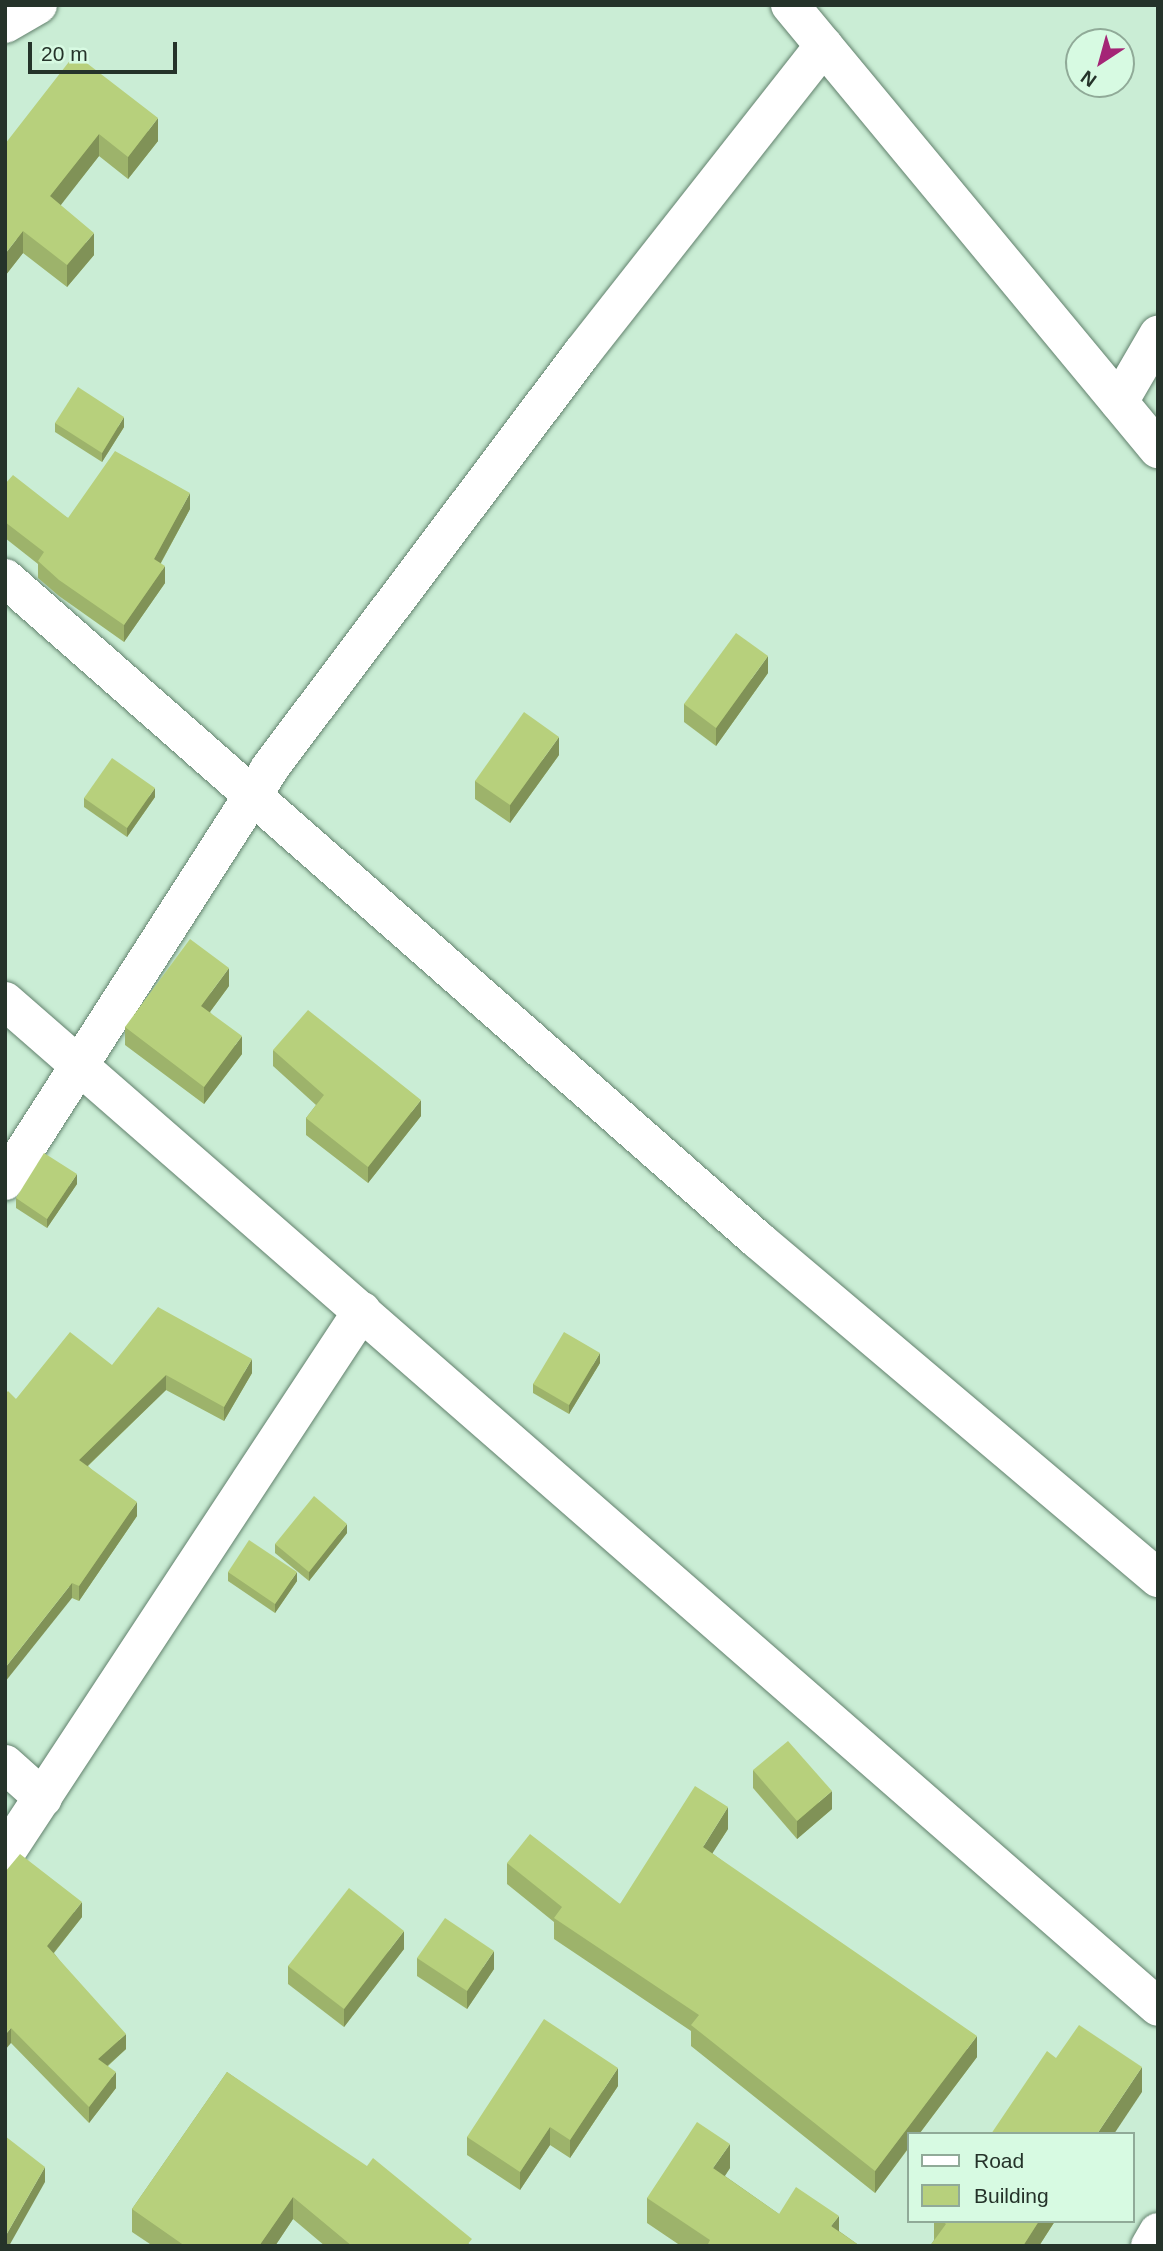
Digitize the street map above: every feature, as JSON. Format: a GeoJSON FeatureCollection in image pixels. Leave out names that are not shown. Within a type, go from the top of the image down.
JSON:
{"type":"FeatureCollection","features":[{"type":"Feature","properties":{"kind":"street"},"geometry":{"type":"LineString","coordinates":[[5,24],[38,5]]}},
{"type":"Feature","properties":{"kind":"street"},"geometry":{"type":"LineString","coordinates":[[790,5],[1158,449]]}},
{"type":"Feature","properties":{"kind":"street"},"geometry":{"type":"LineString","coordinates":[[5,1181],[269,769],[582,354],[824,46]]}},
{"type":"Feature","properties":{"kind":"street"},"geometry":{"type":"LineString","coordinates":[[1119,402],[1158,335]]}},
{"type":"Feature","properties":{"kind":"street"},"geometry":{"type":"LineString","coordinates":[[5,578],[758,1240],[1158,1578]]}},
{"type":"Feature","properties":{"kind":"street"},"geometry":{"type":"LineString","coordinates":[[5,1001],[1158,2007]]}},
{"type":"Feature","properties":{"kind":"street"},"geometry":{"type":"LineString","coordinates":[[5,1854],[362,1311]]}},
{"type":"Feature","properties":{"kind":"street"},"geometry":{"type":"LineString","coordinates":[[5,1764],[43,1798]]}},
{"type":"Feature","properties":{"kind":"street"},"geometry":{"type":"LineString","coordinates":[[1150,2246],[1158,2232]]}},
{"type":"Feature","properties":{"kind":"building"},"geometry":{"type":"Polygon","coordinates":[[[75,54],[158,118],[128,157],[99,134],[50,196],[94,233],[67,265],[23,231],[5,254],[5,144],[75,54]]]}},
{"type":"Feature","properties":{"kind":"building"},"geometry":{"type":"Polygon","coordinates":[[[78,387],[124,417],[102,453],[55,423],[78,387]]]}},
{"type":"Feature","properties":{"kind":"building"},"geometry":{"type":"Polygon","coordinates":[[[115,451],[190,493],[154,559],[165,566],[124,625],[59,580],[38,561],[44,552],[5,522],[5,484],[13,475],[68,518],[115,451]]]}},
{"type":"Feature","properties":{"kind":"building"},"geometry":{"type":"Polygon","coordinates":[[[736,633],[768,656],[716,728],[684,704],[736,633]]]}},
{"type":"Feature","properties":{"kind":"building"},"geometry":{"type":"Polygon","coordinates":[[[524,712],[559,737],[510,805],[475,781],[524,712]]]}},
{"type":"Feature","properties":{"kind":"building"},"geometry":{"type":"Polygon","coordinates":[[[112,758],[155,788],[127,828],[84,798],[112,758]]]}},
{"type":"Feature","properties":{"kind":"building"},"geometry":{"type":"Polygon","coordinates":[[[190,939],[229,968],[201,1006],[242,1036],[204,1087],[125,1027],[190,939]]]}},
{"type":"Feature","properties":{"kind":"building"},"geometry":{"type":"Polygon","coordinates":[[[308,1010],[421,1100],[368,1167],[306,1118],[324,1095],[273,1050],[308,1010]]]}},
{"type":"Feature","properties":{"kind":"building"},"geometry":{"type":"Polygon","coordinates":[[[44,1153],[77,1174],[47,1219],[16,1198],[44,1153]]]}},
{"type":"Feature","properties":{"kind":"building"},"geometry":{"type":"Polygon","coordinates":[[[158,1307],[252,1359],[224,1407],[166,1375],[79,1460],[137,1502],[79,1586],[72,1583],[5,1668],[5,1394],[8,1391],[16,1399],[70,1332],[112,1365],[158,1307]]]}},
{"type":"Feature","properties":{"kind":"building"},"geometry":{"type":"Polygon","coordinates":[[[564,1332],[600,1353],[569,1405],[533,1384],[564,1332]]]}},
{"type":"Feature","properties":{"kind":"building"},"geometry":{"type":"Polygon","coordinates":[[[314,1496],[347,1524],[309,1572],[275,1544],[314,1496]]]}},
{"type":"Feature","properties":{"kind":"building"},"geometry":{"type":"Polygon","coordinates":[[[249,1540],[297,1572],[275,1604],[228,1572],[249,1540]]]}},
{"type":"Feature","properties":{"kind":"building"},"geometry":{"type":"Polygon","coordinates":[[[788,1741],[832,1791],[797,1821],[753,1770],[788,1741]]]}},
{"type":"Feature","properties":{"kind":"building"},"geometry":{"type":"Polygon","coordinates":[[[695,1786],[728,1807],[703,1847],[977,2036],[875,2171],[691,2025],[699,2015],[554,1918],[562,1907],[507,1863],[530,1834],[620,1904],[695,1786]]]}},
{"type":"Feature","properties":{"kind":"building"},"geometry":{"type":"Polygon","coordinates":[[[20,1854],[82,1902],[47,1946],[126,2034],[98,2059],[116,2072],[89,2107],[11,2028],[5,2035],[5,1872],[20,1854]]]}},
{"type":"Feature","properties":{"kind":"building"},"geometry":{"type":"Polygon","coordinates":[[[349,1888],[404,1931],[344,2009],[288,1966],[349,1888]]]}},
{"type":"Feature","properties":{"kind":"building"},"geometry":{"type":"Polygon","coordinates":[[[445,1918],[494,1951],[467,1991],[417,1958],[445,1918]]]}},
{"type":"Feature","properties":{"kind":"building"},"geometry":{"type":"Polygon","coordinates":[[[544,2019],[618,2068],[570,2140],[550,2127],[520,2172],[467,2137],[544,2019]]]}},
{"type":"Feature","properties":{"kind":"building"},"geometry":{"type":"Polygon","coordinates":[[[1079,2025],[1142,2067],[1098,2132],[992,2132],[1047,2051],[1056,2058],[1079,2025]]]}},
{"type":"Feature","properties":{"kind":"building"},"geometry":{"type":"Polygon","coordinates":[[[227,2072],[367,2166],[373,2158],[472,2239],[466,2246],[352,2246],[293,2197],[259,2246],[185,2246],[132,2209],[227,2072]]]}},
{"type":"Feature","properties":{"kind":"building"},"geometry":{"type":"Polygon","coordinates":[[[697,2122],[730,2144],[713,2168],[779,2214],[796,2187],[839,2216],[831,2226],[860,2246],[707,2246],[710,2240],[647,2198],[697,2122]]]}},
{"type":"Feature","properties":{"kind":"building"},"geometry":{"type":"Polygon","coordinates":[[[5,2136],[45,2167],[5,2237],[5,2136]]]}},
{"type":"Feature","properties":{"kind":"building"},"geometry":{"type":"Polygon","coordinates":[[[1038,2223],[1023,2246],[930,2246],[946,2224],[1038,2223]]]}}]}
